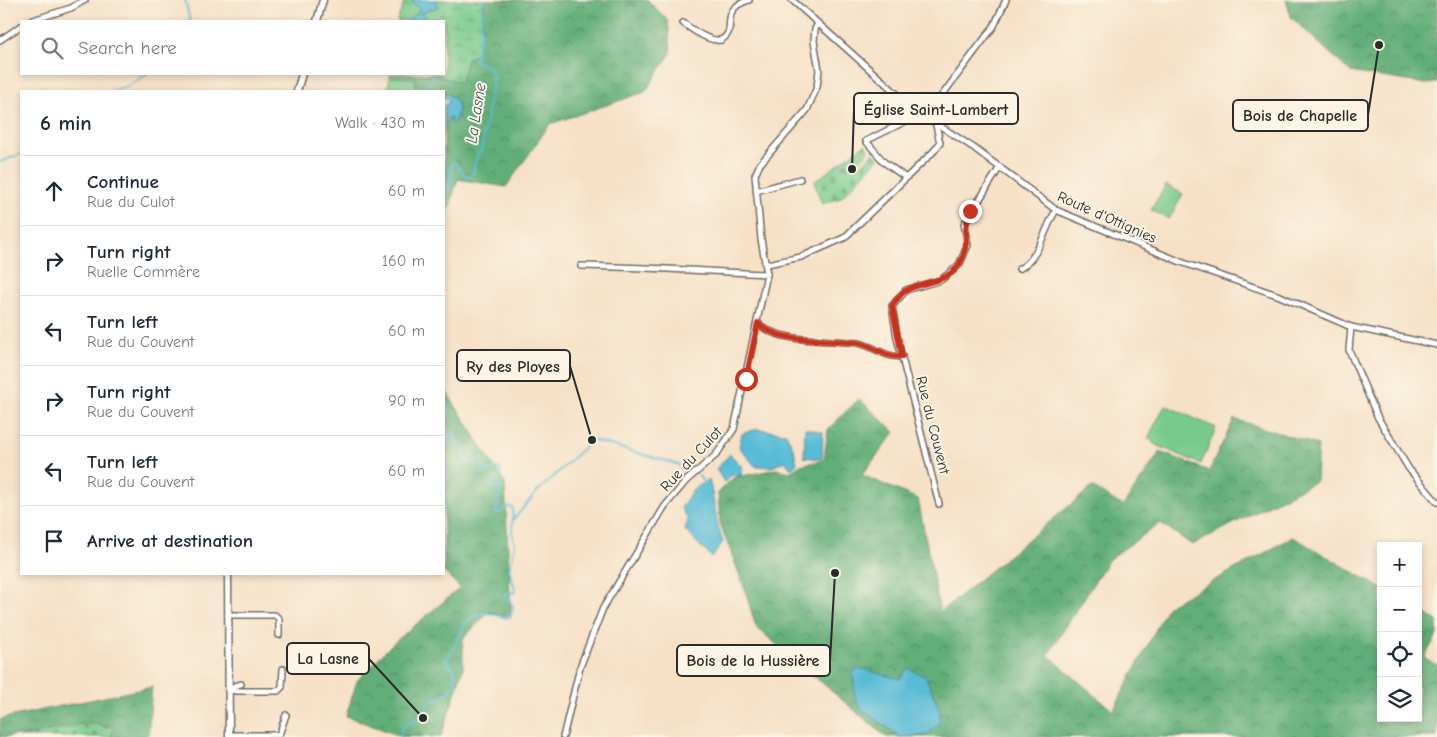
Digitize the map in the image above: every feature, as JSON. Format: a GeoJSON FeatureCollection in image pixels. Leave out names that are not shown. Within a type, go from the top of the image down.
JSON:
{"type":"FeatureCollection","features":[{"type":"Feature","properties":{"kind":"street"},"geometry":{"type":"LineString","coordinates":[[33,20],[65,10],[85,0]]}},
{"type":"Feature","properties":{"kind":"street"},"geometry":{"type":"LineString","coordinates":[[317,20],[323,0]]}},
{"type":"Feature","properties":{"kind":"street"},"geometry":{"type":"LineString","coordinates":[[684,23],[696,32],[717,41],[722,40],[729,31],[731,11],[736,5],[749,0]]}},
{"type":"Feature","properties":{"kind":"street","name":"Route d'Ottignies"},"geometry":{"type":"LineString","coordinates":[[792,0],[914,110],[1000,167],[1056,210],[1181,262],[1280,296],[1351,327],[1437,345]]}},
{"type":"Feature","properties":{"kind":"street"},"geometry":{"type":"LineString","coordinates":[[926,118],[994,26],[1006,0]]}},
{"type":"Feature","properties":{"kind":"street","name":"Rue du Culot"},"geometry":{"type":"LineString","coordinates":[[562,737],[580,667],[603,608],[665,506],[687,480],[716,455],[732,435],[740,410],[767,274],[767,264],[762,248],[755,175],[760,164],[807,110],[817,87],[819,70],[814,41],[815,29],[818,24]]}},
{"type":"Feature","properties":{"kind":"street"},"geometry":{"type":"LineString","coordinates":[[0,40],[20,27]]}},
{"type":"Feature","properties":{"kind":"street"},"geometry":{"type":"LineString","coordinates":[[298,90],[302,75]]}},
{"type":"Feature","properties":{"kind":"street"},"geometry":{"type":"LineString","coordinates":[[906,178],[884,162],[866,141],[906,121],[914,110]]}},
{"type":"Feature","properties":{"kind":"street"},"geometry":{"type":"LineString","coordinates":[[936,125],[940,143]]}},
{"type":"Feature","properties":{"kind":"street"},"geometry":{"type":"LineString","coordinates":[[767,264],[801,257],[844,238],[927,159],[949,133]]}},
{"type":"Feature","properties":{"kind":"street","name":"Rue du Couvent"},"geometry":{"type":"LineString","coordinates":[[939,504],[902,356],[892,306],[906,290],[941,280],[959,265],[968,245],[964,224],[1000,167]]}},
{"type":"Feature","properties":{"kind":"street"},"geometry":{"type":"LineString","coordinates":[[756,191],[800,179]]}},
{"type":"Feature","properties":{"kind":"street"},"geometry":{"type":"LineString","coordinates":[[1020,269],[1036,251],[1056,210]]}},
{"type":"Feature","properties":{"kind":"street"},"geometry":{"type":"LineString","coordinates":[[581,266],[661,267],[700,272],[767,274]]}},
{"type":"Feature","properties":{"kind":"street"},"geometry":{"type":"LineString","coordinates":[[758,323],[771,332],[819,341],[860,343],[885,354],[902,356]]}},
{"type":"Feature","properties":{"kind":"street"},"geometry":{"type":"LineString","coordinates":[[1351,327],[1349,350],[1378,418],[1409,469],[1437,502]]}},
{"type":"Feature","properties":{"kind":"street"},"geometry":{"type":"LineString","coordinates":[[228,575],[229,736],[280,736],[286,715]]}},
{"type":"Feature","properties":{"kind":"street"},"geometry":{"type":"LineString","coordinates":[[228,615],[275,615],[279,618],[279,635]]}},
{"type":"Feature","properties":{"kind":"street"},"geometry":{"type":"LineString","coordinates":[[228,688],[236,691],[278,690],[282,687],[283,669]]}},
{"type":"Feature","properties":{"kind":"street"},"geometry":{"type":"LineString","coordinates":[[228,688],[241,684]]}},
{"type":"Feature","properties":{"kind":"green space"},"geometry":{"type":"Polygon","coordinates":[[[405,0],[413,0],[413,3],[420,7],[419,12],[408,20],[397,20],[405,0]]]}},
{"type":"Feature","properties":{"kind":"green space"},"geometry":{"type":"Polygon","coordinates":[[[437,0],[482,0],[482,29],[479,43],[474,56],[467,58],[461,82],[434,75],[445,75],[445,20],[429,20],[421,13],[438,7],[437,0]]]}},
{"type":"Feature","properties":{"kind":"green space"},"geometry":{"type":"Polygon","coordinates":[[[482,0],[648,0],[668,21],[671,53],[645,92],[550,124],[506,187],[458,179],[445,221],[445,125],[449,117],[451,118],[450,123],[454,122],[458,110],[457,101],[445,90],[416,90],[415,78],[390,77],[390,75],[434,75],[461,82],[467,58],[474,56],[482,29],[482,0]]]}},
{"type":"Feature","properties":{"kind":"green space"},"geometry":{"type":"Polygon","coordinates":[[[1286,0],[1437,0],[1437,83],[1426,84],[1350,72],[1291,17],[1286,0]]]}},
{"type":"Feature","properties":{"kind":"green space"},"geometry":{"type":"Polygon","coordinates":[[[390,77],[416,78],[416,90],[387,90],[390,77]]]}},
{"type":"Feature","properties":{"kind":"green space"},"geometry":{"type":"Polygon","coordinates":[[[865,144],[870,150],[859,161],[862,164],[873,153],[879,158],[841,198],[822,204],[814,182],[865,144]]]}},
{"type":"Feature","properties":{"kind":"green space"},"geometry":{"type":"Polygon","coordinates":[[[1166,185],[1183,194],[1169,219],[1151,210],[1166,185]]]}},
{"type":"Feature","properties":{"kind":"green space"},"geometry":{"type":"Polygon","coordinates":[[[445,390],[505,483],[511,617],[488,612],[463,639],[463,669],[441,737],[400,736],[346,716],[357,681],[391,645],[460,588],[445,573],[445,390]]]}},
{"type":"Feature","properties":{"kind":"green space"},"geometry":{"type":"Polygon","coordinates":[[[859,399],[895,432],[862,475],[918,499],[940,612],[1092,487],[1123,506],[1160,452],[1209,471],[1234,419],[1318,445],[1316,481],[1192,545],[1161,523],[1109,559],[1048,655],[1113,711],[1168,606],[1293,537],[1377,586],[1377,722],[1422,722],[1422,612],[1437,621],[1437,635],[1424,658],[1437,665],[1437,737],[886,737],[756,627],[744,587],[720,523],[718,493],[733,478],[776,469],[790,472],[801,465],[824,460],[828,429],[859,399]]]}},
{"type":"Feature","properties":{"kind":"green space"},"geometry":{"type":"Polygon","coordinates":[[[1165,405],[1216,428],[1201,464],[1154,444],[1148,438],[1165,405]]]}},
{"type":"Feature","properties":{"kind":"green space"},"geometry":{"type":"Polygon","coordinates":[[[152,687],[148,737],[111,737],[113,727],[0,737],[0,720],[4,718],[152,687]]]}},
{"type":"Feature","properties":{"kind":"green space"},"geometry":{"type":"Polygon","coordinates":[[[88,723],[114,727],[111,737],[19,737],[88,723]]]}},
{"type":"Feature","properties":{"kind":"water"},"geometry":{"type":"Polygon","coordinates":[[[413,0],[437,0],[438,7],[421,13],[429,20],[408,20],[419,12],[419,7],[413,3],[413,0]]]}},
{"type":"Feature","properties":{"kind":"water"},"geometry":{"type":"Polygon","coordinates":[[[445,93],[456,101],[458,112],[454,122],[450,123],[451,118],[449,117],[445,125],[445,104],[449,102],[445,98],[445,93]]]}},
{"type":"Feature","properties":{"kind":"water"},"geometry":{"type":"Polygon","coordinates":[[[805,428],[823,432],[822,459],[804,457],[805,428]]]}},
{"type":"Feature","properties":{"kind":"water"},"geometry":{"type":"Polygon","coordinates":[[[757,429],[786,433],[794,450],[797,464],[791,469],[785,461],[772,467],[755,466],[739,447],[742,434],[757,429]]]}},
{"type":"Feature","properties":{"kind":"water"},"geometry":{"type":"Polygon","coordinates":[[[730,454],[743,468],[741,476],[732,475],[724,482],[716,469],[730,454]]]}},
{"type":"Feature","properties":{"kind":"water"},"geometry":{"type":"Polygon","coordinates":[[[709,480],[718,527],[723,542],[712,558],[685,530],[688,520],[681,508],[693,489],[709,480]]]}},
{"type":"Feature","properties":{"kind":"water"},"geometry":{"type":"Polygon","coordinates":[[[908,668],[926,677],[939,709],[940,722],[927,735],[901,737],[861,709],[855,697],[853,670],[863,669],[900,679],[908,668]]]}},
{"type":"Feature","properties":{"kind":"waterway"},"geometry":{"type":"LineString","coordinates":[[185,0],[190,20]]}},
{"type":"Feature","properties":{"kind":"waterway","name":"La Lasne"},"geometry":{"type":"LineString","coordinates":[[445,199],[449,190],[452,164],[455,162],[464,175],[471,176],[474,171],[476,158],[482,148],[493,77],[489,67],[474,61],[481,34],[482,0]]}},
{"type":"Feature","properties":{"kind":"waterway"},"geometry":{"type":"LineString","coordinates":[[115,90],[128,86],[145,75]]}},
{"type":"Feature","properties":{"kind":"waterway"},"geometry":{"type":"LineString","coordinates":[[426,90],[434,75]]}},
{"type":"Feature","properties":{"kind":"waterway"},"geometry":{"type":"LineString","coordinates":[[0,162],[20,154]]}},
{"type":"Feature","properties":{"kind":"waterway","name":"La Lasne"},"geometry":{"type":"LineString","coordinates":[[401,737],[402,726],[423,718],[428,702],[439,699],[453,687],[455,682],[454,670],[445,658],[450,654],[468,621],[474,616],[483,613],[507,618],[512,612],[513,606],[505,595],[507,592],[514,593],[515,589],[509,569],[515,546],[512,532],[513,508],[507,507],[496,513],[501,488],[493,488],[490,484],[501,473],[500,469],[497,468],[482,473],[483,456],[469,464],[464,458],[466,450],[456,442],[453,431],[447,437],[445,436]]}},
{"type":"Feature","properties":{"kind":"waterway"},"geometry":{"type":"LineString","coordinates":[[513,520],[535,494],[592,440],[694,469]]}},
{"type":"Feature","properties":{"kind":"waterway"},"geometry":{"type":"LineString","coordinates":[[699,476],[704,483]]}},
{"type":"Feature","properties":{"kind":"place","name":"Bois de Chapelle"},"geometry":{"type":"Point","coordinates":[1379,45]}},
{"type":"Feature","properties":{"kind":"place","name":"Église Saint-Lambert"},"geometry":{"type":"Point","coordinates":[852,169]}},
{"type":"Feature","properties":{"kind":"place","name":"Ry des Ployes"},"geometry":{"type":"Point","coordinates":[592,440]}},
{"type":"Feature","properties":{"kind":"place","name":"Bois de la Hussière"},"geometry":{"type":"Point","coordinates":[835,573]}},
{"type":"Feature","properties":{"kind":"place","name":"La Lasne"},"geometry":{"type":"Point","coordinates":[423,718]}},
{"type":"Feature","properties":{"kind":"route"},"geometry":{"type":"LineString","coordinates":[[746,379],[758,323],[771,332],[819,341],[860,343],[885,354],[897,357],[902,356],[892,306],[906,290],[941,280],[959,265],[968,245],[964,224],[970,211]]}}]}
